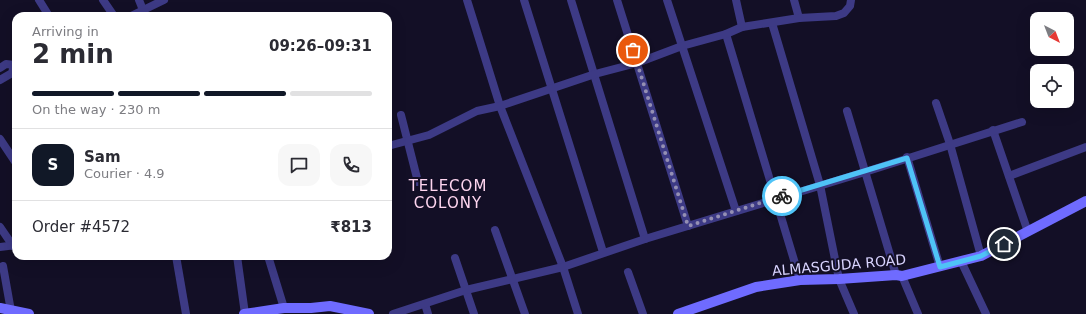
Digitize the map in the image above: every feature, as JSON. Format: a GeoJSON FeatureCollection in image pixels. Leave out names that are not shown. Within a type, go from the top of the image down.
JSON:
{"type":"FeatureCollection","features":[{"type":"Feature","properties":{"kind":"street"},"geometry":{"type":"LineString","coordinates":[[39,0],[46,12]]}},
{"type":"Feature","properties":{"kind":"street"},"geometry":{"type":"LineString","coordinates":[[103,0],[111,12]]}},
{"type":"Feature","properties":{"kind":"street"},"geometry":{"type":"LineString","coordinates":[[139,0],[143,10]]}},
{"type":"Feature","properties":{"kind":"street"},"geometry":{"type":"LineString","coordinates":[[139,12],[164,0]]}},
{"type":"Feature","properties":{"kind":"street"},"geometry":{"type":"LineString","coordinates":[[467,0],[500,106],[563,267],[578,314]]}},
{"type":"Feature","properties":{"kind":"street"},"geometry":{"type":"LineString","coordinates":[[524,0],[603,252]]}},
{"type":"Feature","properties":{"kind":"street"},"geometry":{"type":"LineString","coordinates":[[571,0],[645,239]]}},
{"type":"Feature","properties":{"kind":"street"},"geometry":{"type":"LineString","coordinates":[[617,0],[688,226]]}},
{"type":"Feature","properties":{"kind":"street"},"geometry":{"type":"LineString","coordinates":[[667,0],[736,211]]}},
{"type":"Feature","properties":{"kind":"street"},"geometry":{"type":"LineString","coordinates":[[736,0],[742,27]]}},
{"type":"Feature","properties":{"kind":"street"},"geometry":{"type":"LineString","coordinates":[[794,0],[799,18]]}},
{"type":"Feature","properties":{"kind":"street"},"geometry":{"type":"LineString","coordinates":[[392,145],[430,135],[477,111],[500,106],[551,90],[595,74],[636,63],[682,46],[726,34],[742,27],[799,18],[836,16],[844,13],[850,6],[851,0]]}},
{"type":"Feature","properties":{"kind":"street"},"geometry":{"type":"LineString","coordinates":[[772,22],[820,185],[839,279],[854,314]]}},
{"type":"Feature","properties":{"kind":"street"},"geometry":{"type":"LineString","coordinates":[[726,34],[800,280]]}},
{"type":"Feature","properties":{"kind":"street"},"geometry":{"type":"LineString","coordinates":[[0,68],[6,64],[12,65]]}},
{"type":"Feature","properties":{"kind":"street"},"geometry":{"type":"LineString","coordinates":[[0,80],[12,73]]}},
{"type":"Feature","properties":{"kind":"street"},"geometry":{"type":"LineString","coordinates":[[936,103],[950,144],[981,256]]}},
{"type":"Feature","properties":{"kind":"street"},"geometry":{"type":"LineString","coordinates":[[847,111],[865,172],[899,275],[918,314]]}},
{"type":"Feature","properties":{"kind":"street"},"geometry":{"type":"LineString","coordinates":[[401,115],[418,182]]}},
{"type":"Feature","properties":{"kind":"street"},"geometry":{"type":"LineString","coordinates":[[392,314],[466,290],[563,267],[603,252],[865,172],[1022,122]]}},
{"type":"Feature","properties":{"kind":"street"},"geometry":{"type":"LineString","coordinates":[[993,130],[1028,232]]}},
{"type":"Feature","properties":{"kind":"street"},"geometry":{"type":"LineString","coordinates":[[0,139],[12,157]]}},
{"type":"Feature","properties":{"kind":"street"},"geometry":{"type":"LineString","coordinates":[[1009,176],[1086,147]]}},
{"type":"Feature","properties":{"kind":"street"},"geometry":{"type":"LineString","coordinates":[[907,158],[940,267]]}},
{"type":"Feature","properties":{"kind":"street","name":"ALMASGUDA ROAD"},"geometry":{"type":"LineString","coordinates":[[678,314],[696,311],[756,287],[800,280],[899,275],[940,267],[981,256],[1086,201]]}},
{"type":"Feature","properties":{"kind":"street"},"geometry":{"type":"LineString","coordinates":[[0,227],[12,242]]}},
{"type":"Feature","properties":{"kind":"street"},"geometry":{"type":"LineString","coordinates":[[494,230],[514,279],[525,314]]}},
{"type":"Feature","properties":{"kind":"street"},"geometry":{"type":"LineString","coordinates":[[0,247],[12,245]]}},
{"type":"Feature","properties":{"kind":"street"},"geometry":{"type":"LineString","coordinates":[[455,258],[474,314]]}},
{"type":"Feature","properties":{"kind":"street"},"geometry":{"type":"LineString","coordinates":[[177,260],[186,314]]}},
{"type":"Feature","properties":{"kind":"street"},"geometry":{"type":"LineString","coordinates":[[237,260],[244,314],[284,308],[311,311],[330,306],[369,314]]}},
{"type":"Feature","properties":{"kind":"street"},"geometry":{"type":"LineString","coordinates":[[269,260],[284,308]]}},
{"type":"Feature","properties":{"kind":"street"},"geometry":{"type":"LineString","coordinates":[[961,261],[986,314]]}},
{"type":"Feature","properties":{"kind":"street"},"geometry":{"type":"LineString","coordinates":[[3,266],[11,310]]}},
{"type":"Feature","properties":{"kind":"street"},"geometry":{"type":"LineString","coordinates":[[628,272],[643,314]]}},
{"type":"Feature","properties":{"kind":"street"},"geometry":{"type":"LineString","coordinates":[[425,304],[428,314]]}},
{"type":"Feature","properties":{"kind":"street"},"geometry":{"type":"LineString","coordinates":[[0,308],[29,314]]}},
{"type":"Feature","properties":{"kind":"way so far"},"geometry":{"type":"LineString","coordinates":[[633,50],[688,226],[782,196]]}},
{"type":"Feature","properties":{"kind":"district","name":"TELECOM COLONY"},"geometry":{"type":"Point","coordinates":[448,194]}},
{"type":"Feature","properties":{"kind":"route"},"geometry":{"type":"LineString","coordinates":[[782,196],[907,158],[940,267],[981,256],[1004,244]]}}]}
